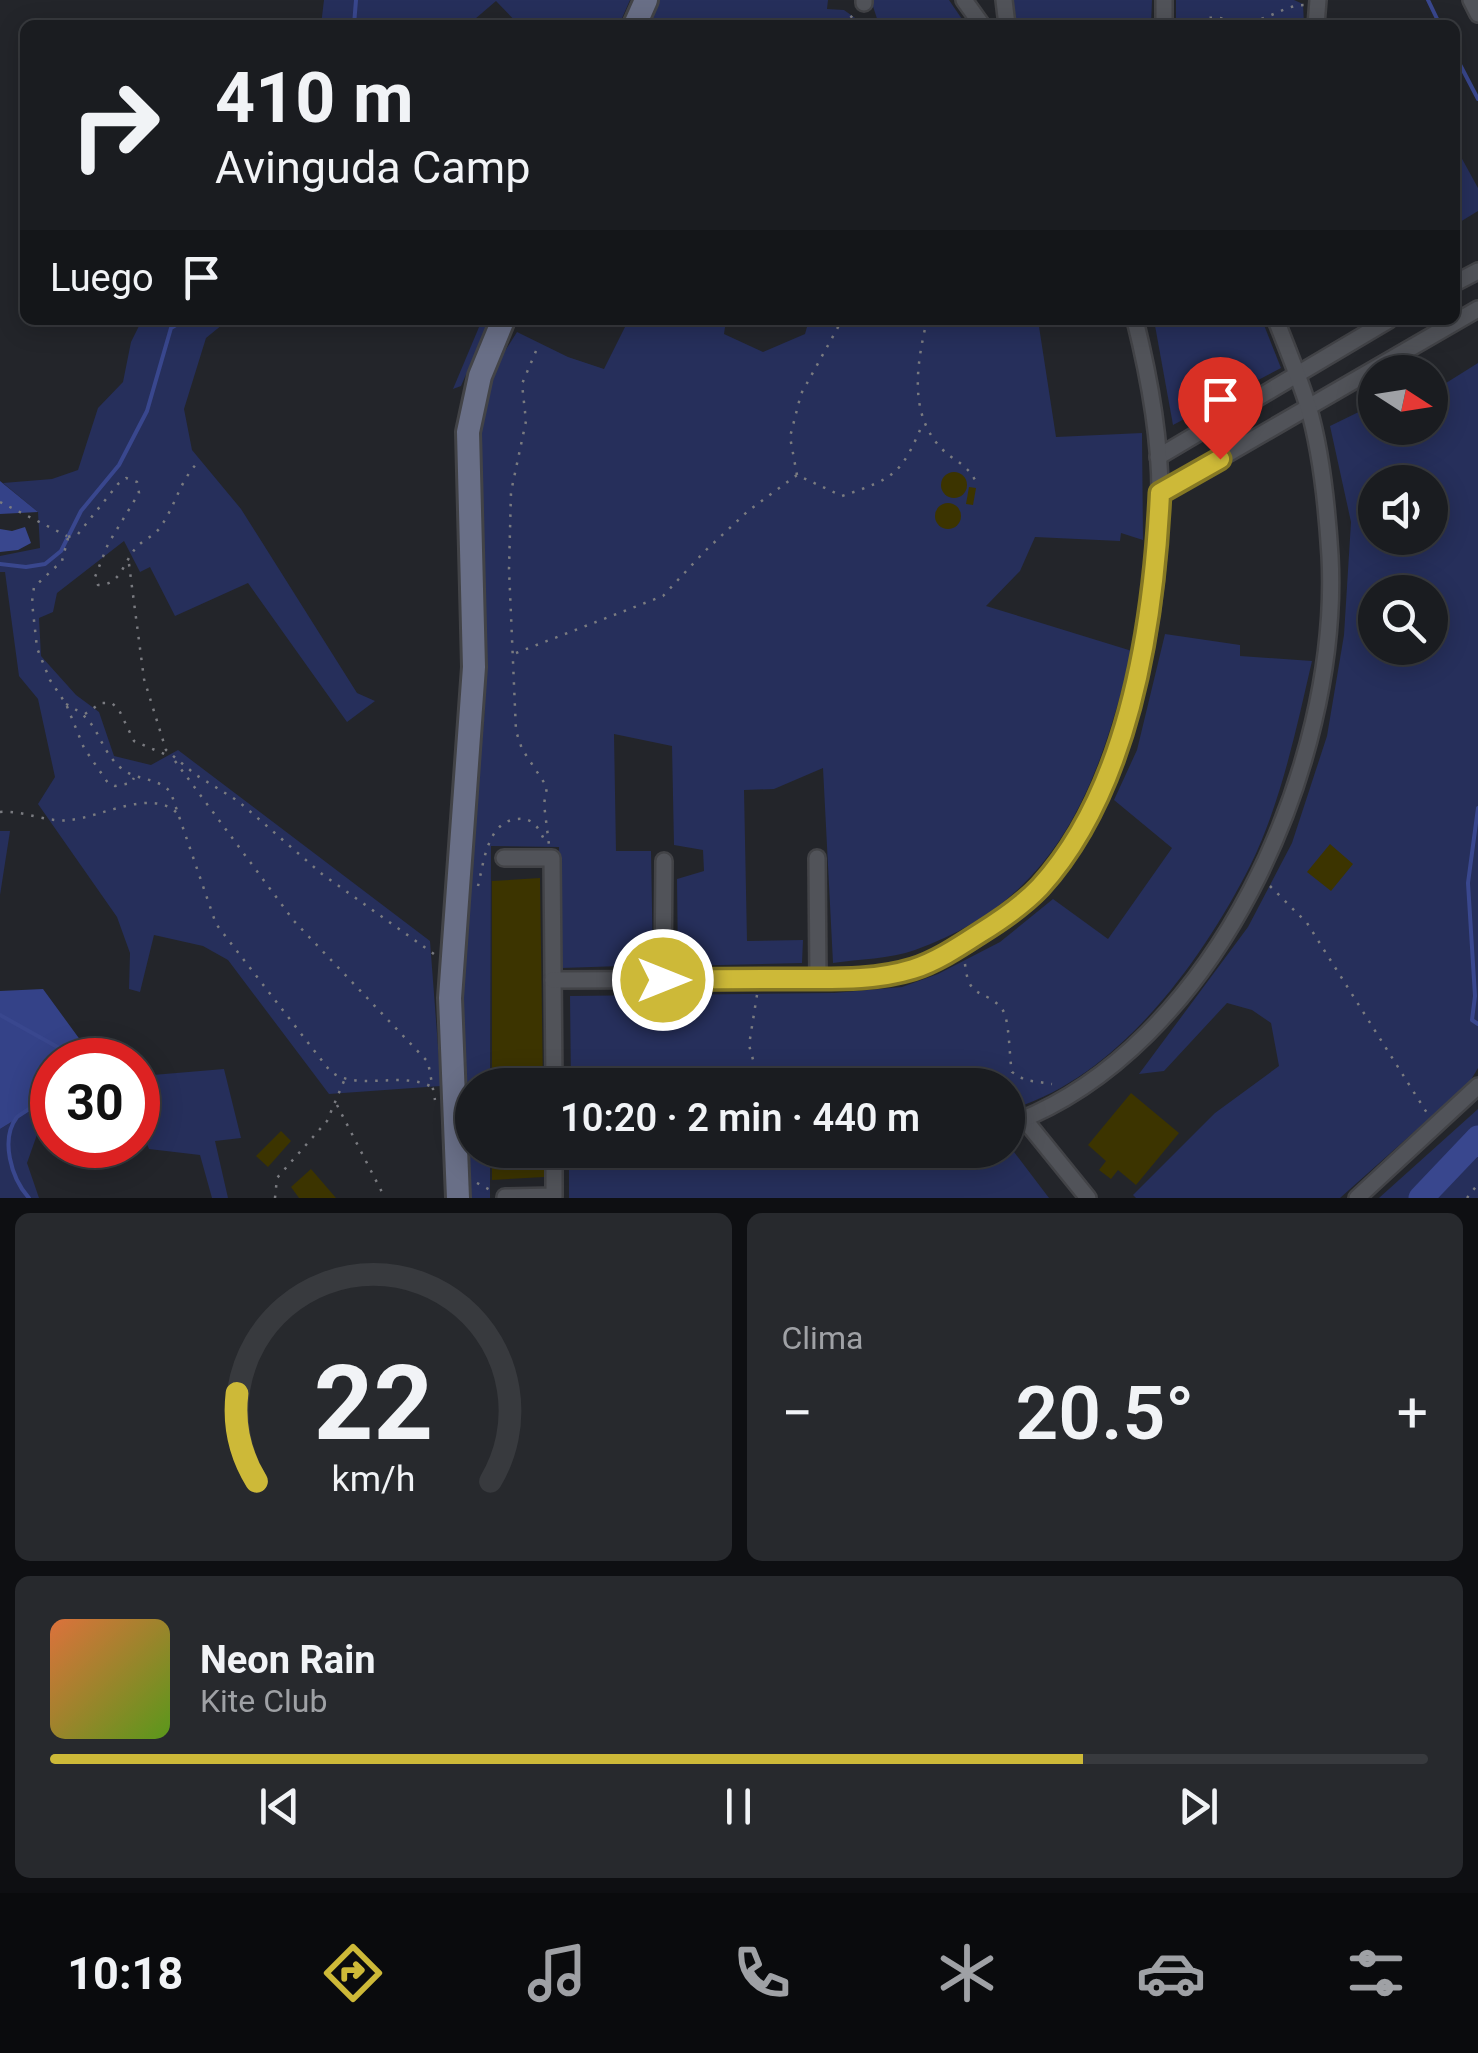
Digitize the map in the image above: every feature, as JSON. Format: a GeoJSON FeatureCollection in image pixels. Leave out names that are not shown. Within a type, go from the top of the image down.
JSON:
{"type":"FeatureCollection","features":[{"type":"Feature","properties":{"kind":"main road"},"geometry":{"type":"LineString","coordinates":[[458,1198],[450,957],[474,667],[468,423],[480,376],[501,325]]}},
{"type":"Feature","properties":{"kind":"street"},"geometry":{"type":"LineString","coordinates":[[1471,0],[1478,14]]}},
{"type":"Feature","properties":{"kind":"street"},"geometry":{"type":"LineString","coordinates":[[553,980],[869,979],[916,968],[964,944],[1003,919],[1040,886],[1076,837],[1100,789],[1122,734],[1148,633],[1160,493],[1148,369],[1136,325]]}},
{"type":"Feature","properties":{"kind":"street"},"geometry":{"type":"LineString","coordinates":[[1025,1117],[1110,1066],[1144,1038],[1174,1004],[1240,915],[1301,770],[1327,652],[1330,560],[1309,408],[1278,325]]}},
{"type":"Feature","properties":{"kind":"street"},"geometry":{"type":"LineString","coordinates":[[1158,457],[1380,325]]}},
{"type":"Feature","properties":{"kind":"street"},"geometry":{"type":"LineString","coordinates":[[1160,493],[1451,325]]}},
{"type":"Feature","properties":{"kind":"street"},"geometry":{"type":"LineString","coordinates":[[504,858],[552,858],[554,1068]]}},
{"type":"Feature","properties":{"kind":"street"},"geometry":{"type":"LineString","coordinates":[[817,858],[818,979]]}},
{"type":"Feature","properties":{"kind":"street"},"geometry":{"type":"LineString","coordinates":[[663,980],[664,861]]}},
{"type":"Feature","properties":{"kind":"street"},"geometry":{"type":"LineString","coordinates":[[1356,1198],[1478,1086]]}},
{"type":"Feature","properties":{"kind":"street"},"geometry":{"type":"LineString","coordinates":[[1025,1132],[1088,1198]]}},
{"type":"Feature","properties":{"kind":"street"},"geometry":{"type":"LineString","coordinates":[[504,1197],[554,1196],[554,1168]]}},
{"type":"Feature","properties":{"kind":"path"},"geometry":{"type":"LineString","coordinates":[[1200,20],[1210,15],[1254,20],[1286,6],[1317,2]]}},
{"type":"Feature","properties":{"kind":"path"},"geometry":{"type":"LineString","coordinates":[[797,476],[790,438],[800,394],[839,325]]}},
{"type":"Feature","properties":{"kind":"path"},"geometry":{"type":"LineString","coordinates":[[926,325],[919,357],[920,418],[942,450],[968,466],[975,480]]}},
{"type":"Feature","properties":{"kind":"path"},"geometry":{"type":"LineString","coordinates":[[536,351],[522,384],[526,420],[511,492],[509,569],[518,740],[547,787]]}},
{"type":"Feature","properties":{"kind":"path"},"geometry":{"type":"LineString","coordinates":[[797,476],[842,496],[882,482],[908,460],[923,423]]}},
{"type":"Feature","properties":{"kind":"path"},"geometry":{"type":"LineString","coordinates":[[0,502],[68,536],[78,534],[118,484],[132,478],[139,493],[108,544],[95,577],[98,586],[109,584],[129,564],[138,546],[160,528],[184,477],[199,461]]}},
{"type":"Feature","properties":{"kind":"path"},"geometry":{"type":"LineString","coordinates":[[515,653],[663,596],[748,511],[797,476]]}},
{"type":"Feature","properties":{"kind":"path"},"geometry":{"type":"LineString","coordinates":[[68,536],[66,554],[40,579],[32,602],[40,660],[66,704],[79,738],[108,782],[124,786],[135,776]]}},
{"type":"Feature","properties":{"kind":"path"},"geometry":{"type":"LineString","coordinates":[[66,704],[85,714],[112,759],[135,776],[166,786],[219,930],[330,1071],[344,1080],[408,1079],[432,1087],[428,1062],[294,921],[166,750],[144,679],[129,564]]}},
{"type":"Feature","properties":{"kind":"path"},"geometry":{"type":"LineString","coordinates":[[85,714],[100,704],[112,703],[134,741],[173,758],[238,801],[322,874],[432,953],[450,957]]}},
{"type":"Feature","properties":{"kind":"path"},"geometry":{"type":"LineString","coordinates":[[0,812],[70,820],[154,803],[178,814]]}},
{"type":"Feature","properties":{"kind":"path"},"geometry":{"type":"LineString","coordinates":[[1258,874],[1307,924],[1436,1126]]}},
{"type":"Feature","properties":{"kind":"path"},"geometry":{"type":"LineString","coordinates":[[964,944],[967,982],[974,992],[1002,1009],[1008,1021],[1012,1072],[1025,1080],[1051,1082],[1061,1098]]}},
{"type":"Feature","properties":{"kind":"path"},"geometry":{"type":"LineString","coordinates":[[755,1068],[748,1045],[757,1007],[757,979]]}},
{"type":"Feature","properties":{"kind":"path"},"geometry":{"type":"LineString","coordinates":[[275,1198],[277,1178],[319,1132],[337,1104],[344,1080]]}},
{"type":"Feature","properties":{"kind":"path"},"geometry":{"type":"LineString","coordinates":[[337,1104],[386,1198]]}},
{"type":"Feature","properties":{"kind":"path"},"geometry":{"type":"LineString","coordinates":[[1467,1198],[1478,1184]]}},
{"type":"Feature","properties":{"kind":"shaded area"},"geometry":{"type":"Polygon","coordinates":[[[324,0],[630,0],[621,20],[514,20],[496,1],[474,20],[322,20],[324,0]]]}},
{"type":"Feature","properties":{"kind":"shaded area"},"geometry":{"type":"Polygon","coordinates":[[[660,0],[828,0],[827,9],[844,10],[858,20],[651,20],[660,0]]]}},
{"type":"Feature","properties":{"kind":"shaded area"},"geometry":{"type":"Polygon","coordinates":[[[871,0],[949,0],[963,20],[877,20],[871,0]]]}},
{"type":"Feature","properties":{"kind":"shaded area"},"geometry":{"type":"Polygon","coordinates":[[[1013,0],[1152,0],[1151,20],[1016,20],[1013,0]]]}},
{"type":"Feature","properties":{"kind":"shaded area"},"geometry":{"type":"Polygon","coordinates":[[[1176,0],[1294,0],[1303,4],[1304,20],[1176,20],[1176,0]]]}},
{"type":"Feature","properties":{"kind":"shaded area"},"geometry":{"type":"Polygon","coordinates":[[[1460,155],[1478,188],[1478,211],[1460,222],[1460,155]]]}},
{"type":"Feature","properties":{"kind":"shaded area"},"geometry":{"type":"Polygon","coordinates":[[[140,325],[222,325],[206,338],[184,409],[192,450],[241,509],[357,693],[375,701],[347,722],[248,583],[175,616],[150,567],[140,572],[124,541],[57,593],[53,612],[39,618],[41,656],[76,695],[99,712],[114,756],[151,765],[178,750],[430,941],[441,1086],[329,1094],[228,960],[203,946],[154,935],[140,992],[129,989],[130,953],[117,917],[38,804],[55,777],[38,699],[19,676],[0,556],[40,548],[38,512],[3,483],[52,479],[78,470],[98,408],[123,382],[131,342],[140,325]]]}},
{"type":"Feature","properties":{"kind":"shaded area"},"geometry":{"type":"Polygon","coordinates":[[[480,325],[488,325],[461,386],[453,389],[480,325]]]}},
{"type":"Feature","properties":{"kind":"shaded area"},"geometry":{"type":"Polygon","coordinates":[[[626,325],[725,325],[724,334],[763,352],[805,334],[808,325],[1039,325],[1056,437],[1142,433],[1143,540],[1121,533],[1120,541],[1035,537],[1020,571],[986,606],[1132,651],[1104,748],[1086,791],[1065,832],[1038,869],[1005,901],[964,928],[915,950],[885,957],[833,963],[823,768],[774,789],[744,790],[747,941],[803,940],[802,963],[678,966],[677,879],[704,871],[703,850],[674,845],[672,746],[614,734],[616,851],[651,851],[653,965],[561,968],[559,847],[491,846],[490,1068],[465,1068],[463,963],[485,707],[477,427],[493,370],[517,332],[568,357],[604,369],[626,325]]]}},
{"type":"Feature","properties":{"kind":"shaded area"},"geometry":{"type":"Polygon","coordinates":[[[1155,325],[1264,325],[1281,368],[1173,425],[1155,325]]]}},
{"type":"Feature","properties":{"kind":"shaded area"},"geometry":{"type":"Polygon","coordinates":[[[1478,363],[1478,1068],[1469,1083],[1340,1198],[1136,1198],[1133,1195],[1215,1113],[1279,1066],[1271,1023],[1252,1010],[1227,1003],[1164,1071],[1139,1074],[1248,927],[1292,843],[1327,736],[1344,635],[1351,522],[1330,426],[1358,412],[1358,445],[1448,445],[1448,382],[1478,363]]]}},
{"type":"Feature","properties":{"kind":"shaded area"},"geometry":{"type":"Polygon","coordinates":[[[0,481],[38,512],[0,514],[0,481]]]}},
{"type":"Feature","properties":{"kind":"shaded area"},"geometry":{"type":"Polygon","coordinates":[[[25,527],[31,543],[18,550],[0,552],[0,529],[25,527]]]}},
{"type":"Feature","properties":{"kind":"shaded area"},"geometry":{"type":"Polygon","coordinates":[[[1165,634],[1240,645],[1240,656],[1312,661],[1271,817],[1250,866],[1207,941],[1151,1013],[1119,1045],[1084,1073],[1047,1095],[1025,1103],[1025,1068],[571,1068],[570,996],[834,993],[902,987],[938,974],[1000,942],[1053,899],[1108,939],[1172,848],[1114,800],[1137,750],[1165,634]]]}},
{"type":"Feature","properties":{"kind":"shaded area"},"geometry":{"type":"Polygon","coordinates":[[[0,831],[10,831],[0,895],[0,831]]]}},
{"type":"Feature","properties":{"kind":"shaded area"},"geometry":{"type":"Polygon","coordinates":[[[43,989],[79,1038],[30,1038],[30,1111],[0,1129],[0,991],[43,989]]]}},
{"type":"Feature","properties":{"kind":"shaded area"},"geometry":{"type":"Polygon","coordinates":[[[224,1069],[241,1138],[215,1141],[228,1198],[212,1198],[200,1155],[160,1150],[160,1074],[224,1069]]]}},
{"type":"Feature","properties":{"kind":"shaded area"},"geometry":{"type":"Polygon","coordinates":[[[1478,1109],[1478,1198],[1379,1198],[1478,1109]]]}},
{"type":"Feature","properties":{"kind":"shaded area"},"geometry":{"type":"Polygon","coordinates":[[[30,1111],[27,1163],[39,1198],[0,1198],[0,1129],[30,1111]]]}},
{"type":"Feature","properties":{"kind":"shaded area"},"geometry":{"type":"Polygon","coordinates":[[[1025,1166],[1049,1198],[569,1198],[569,1168],[1025,1166]]]}},
{"type":"Feature","properties":{"kind":"shaded area"},"geometry":{"type":"Polygon","coordinates":[[[466,1168],[490,1168],[490,1198],[467,1198],[466,1168]]]}},
{"type":"Feature","properties":{"kind":"building"},"geometry":{"type":"Polygon","coordinates":[[[954,472],[963,476],[967,485],[963,494],[954,498],[945,494],[941,485],[945,476],[954,472]]]}},
{"type":"Feature","properties":{"kind":"building"},"geometry":{"type":"Polygon","coordinates":[[[969,487],[976,488],[973,505],[966,504],[969,487]]]}},
{"type":"Feature","properties":{"kind":"building"},"geometry":{"type":"Polygon","coordinates":[[[948,503],[957,507],[961,516],[957,525],[948,529],[939,525],[935,516],[939,507],[948,503]]]}},
{"type":"Feature","properties":{"kind":"building"},"geometry":{"type":"Polygon","coordinates":[[[1330,844],[1353,864],[1331,891],[1307,872],[1330,844]]]}},
{"type":"Feature","properties":{"kind":"building"},"geometry":{"type":"Polygon","coordinates":[[[540,878],[543,1068],[492,1068],[492,881],[540,878]]]}},
{"type":"Feature","properties":{"kind":"building"},"geometry":{"type":"Polygon","coordinates":[[[1131,1093],[1179,1133],[1136,1185],[1118,1170],[1111,1179],[1099,1170],[1106,1161],[1088,1145],[1131,1093]]]}},
{"type":"Feature","properties":{"kind":"building"},"geometry":{"type":"Polygon","coordinates":[[[281,1131],[291,1141],[268,1167],[256,1156],[281,1131]]]}},
{"type":"Feature","properties":{"kind":"building"},"geometry":{"type":"Polygon","coordinates":[[[492,1168],[544,1168],[544,1177],[492,1180],[492,1168]]]}},
{"type":"Feature","properties":{"kind":"building"},"geometry":{"type":"Polygon","coordinates":[[[311,1169],[336,1198],[299,1198],[291,1187],[311,1169]]]}},
{"type":"Feature","properties":{"kind":"waterway"},"geometry":{"type":"LineString","coordinates":[[354,20],[356,0]]}},
{"type":"Feature","properties":{"kind":"waterway"},"geometry":{"type":"LineString","coordinates":[[1428,0],[1438,20]]}},
{"type":"Feature","properties":{"kind":"waterway"},"geometry":{"type":"LineString","coordinates":[[1460,65],[1478,99]]}},
{"type":"Feature","properties":{"kind":"waterway"},"geometry":{"type":"LineString","coordinates":[[0,564],[45,564],[61,551],[81,511],[119,465],[147,411],[171,328],[176,325]]}},
{"type":"Feature","properties":{"kind":"waterway"},"geometry":{"type":"LineString","coordinates":[[1478,808],[1468,883],[1475,996],[1472,1020],[1478,1024]]}},
{"type":"Feature","properties":{"kind":"waterway"},"geometry":{"type":"LineString","coordinates":[[0,1015],[41,1038]]}},
{"type":"Feature","properties":{"kind":"waterway"},"geometry":{"type":"LineString","coordinates":[[29,1198],[13,1169],[9,1136],[17,1117],[30,1109]]}},
{"type":"Feature","properties":{"kind":"waterway"},"geometry":{"type":"LineString","coordinates":[[1421,1198],[1478,1138]]}},
{"type":"Feature","properties":{"kind":"route"},"geometry":{"type":"LineString","coordinates":[[663,980],[869,979],[916,968],[1003,919],[1040,886],[1076,837],[1122,734],[1148,633],[1160,493],[1220,459]]}}]}
